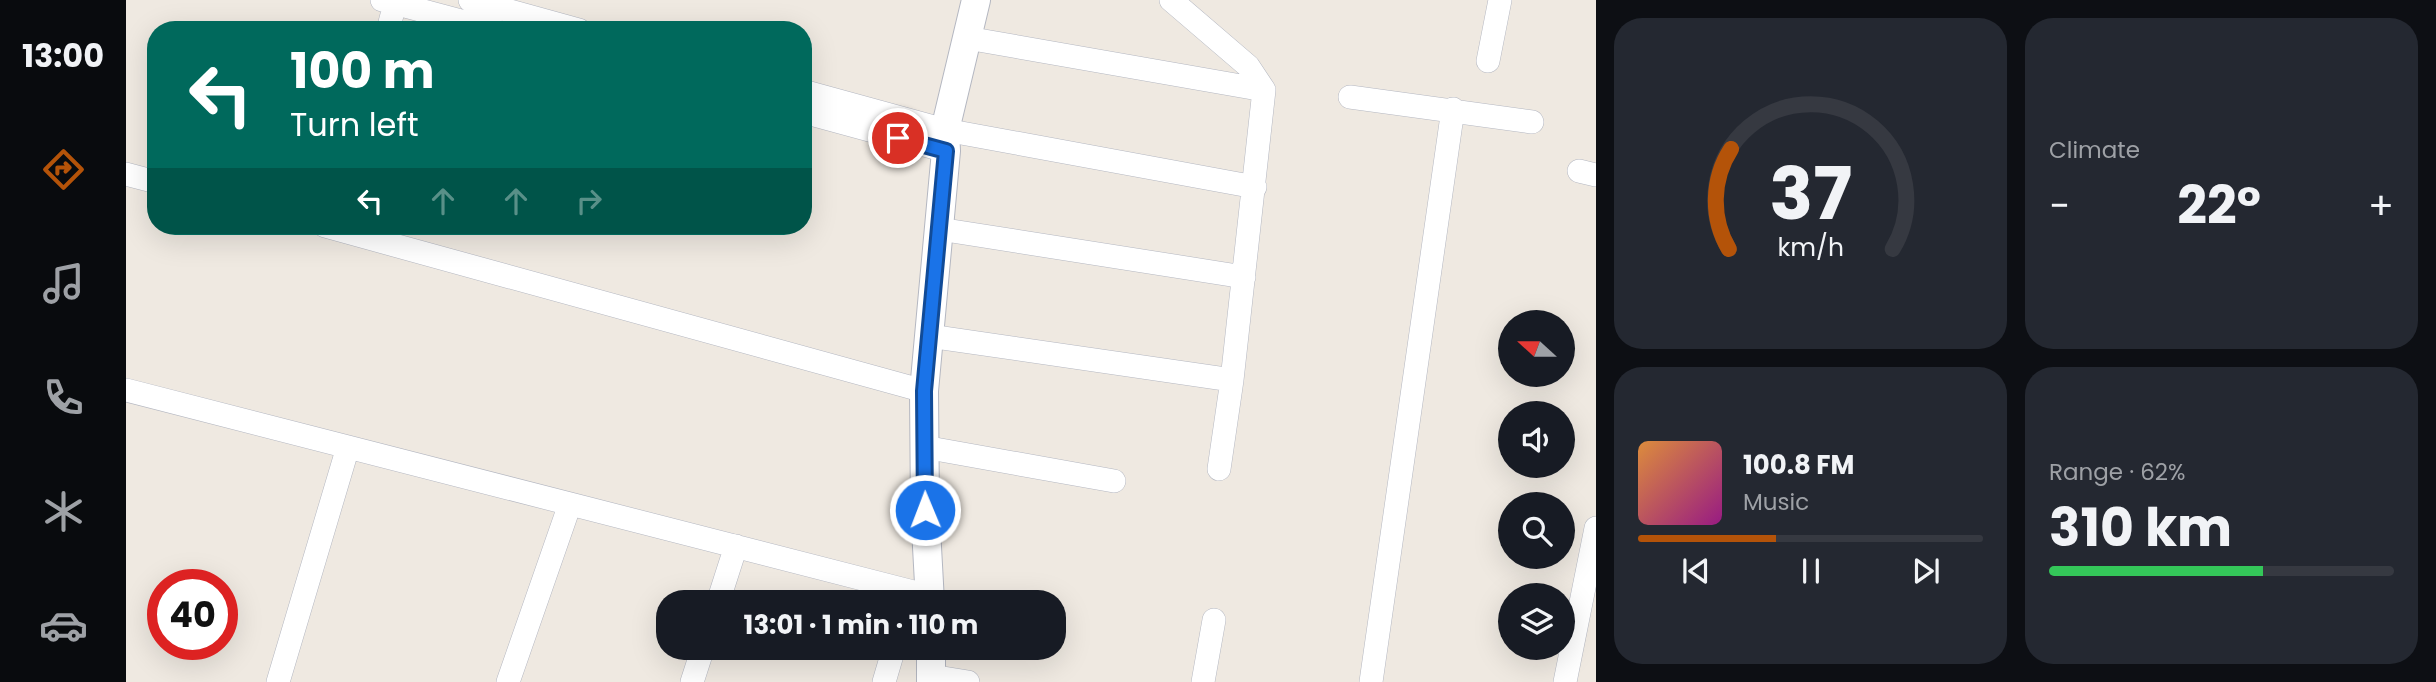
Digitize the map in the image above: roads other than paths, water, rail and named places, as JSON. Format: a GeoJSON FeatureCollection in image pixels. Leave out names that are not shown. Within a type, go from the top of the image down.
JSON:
{"type":"FeatureCollection","features":[{"type":"Feature","properties":{"kind":"street"},"geometry":{"type":"LineString","coordinates":[[470,0],[546,21]]}},
{"type":"Feature","properties":{"kind":"street"},"geometry":{"type":"LineString","coordinates":[[919,590],[924,391],[945,141],[976,0]]}},
{"type":"Feature","properties":{"kind":"street"},"geometry":{"type":"LineString","coordinates":[[1171,0],[1248,66],[1264,90],[1255,187],[1219,469]]}},
{"type":"Feature","properties":{"kind":"street"},"geometry":{"type":"LineString","coordinates":[[1488,61],[1500,0]]}},
{"type":"Feature","properties":{"kind":"street"},"geometry":{"type":"LineString","coordinates":[[389,21],[391,1],[463,21]]}},
{"type":"Feature","properties":{"kind":"street"},"geometry":{"type":"LineString","coordinates":[[967,38],[1264,90]]}},
{"type":"Feature","properties":{"kind":"street"},"geometry":{"type":"LineString","coordinates":[[812,95],[945,141]]}},
{"type":"Feature","properties":{"kind":"street"},"geometry":{"type":"LineString","coordinates":[[1350,97],[1532,122]]}},
{"type":"Feature","properties":{"kind":"street"},"geometry":{"type":"LineString","coordinates":[[1371,682],[1453,110]]}},
{"type":"Feature","properties":{"kind":"street"},"geometry":{"type":"LineString","coordinates":[[812,115],[945,141],[1255,187]]}},
{"type":"Feature","properties":{"kind":"street"},"geometry":{"type":"LineString","coordinates":[[126,174],[147,180]]}},
{"type":"Feature","properties":{"kind":"street"},"geometry":{"type":"LineString","coordinates":[[939,229],[1244,276]]}},
{"type":"Feature","properties":{"kind":"street"},"geometry":{"type":"LineString","coordinates":[[360,235],[924,391]]}},
{"type":"Feature","properties":{"kind":"street"},"geometry":{"type":"LineString","coordinates":[[929,336],[1232,380]]}},
{"type":"Feature","properties":{"kind":"street"},"geometry":{"type":"LineString","coordinates":[[126,390],[736,546],[891,590]]}},
{"type":"Feature","properties":{"kind":"street"},"geometry":{"type":"LineString","coordinates":[[278,682],[348,447]]}},
{"type":"Feature","properties":{"kind":"street"},"geometry":{"type":"LineString","coordinates":[[924,447],[1114,481]]}},
{"type":"Feature","properties":{"kind":"street"},"geometry":{"type":"LineString","coordinates":[[508,682],[570,504]]}},
{"type":"Feature","properties":{"kind":"street"},"geometry":{"type":"LineString","coordinates":[[1565,682],[1596,528]]}},
{"type":"Feature","properties":{"kind":"street"},"geometry":{"type":"LineString","coordinates":[[722,590],[736,546]]}},
{"type":"Feature","properties":{"kind":"street"},"geometry":{"type":"LineString","coordinates":[[1203,682],[1214,620]]}},
{"type":"Feature","properties":{"kind":"street"},"geometry":{"type":"LineString","coordinates":[[692,682],[699,660]]}},
{"type":"Feature","properties":{"kind":"street"},"geometry":{"type":"LineString","coordinates":[[884,682],[890,660]]}},
{"type":"Feature","properties":{"kind":"street"},"geometry":{"type":"LineString","coordinates":[[931,660],[931,679],[968,682]]}}]}
